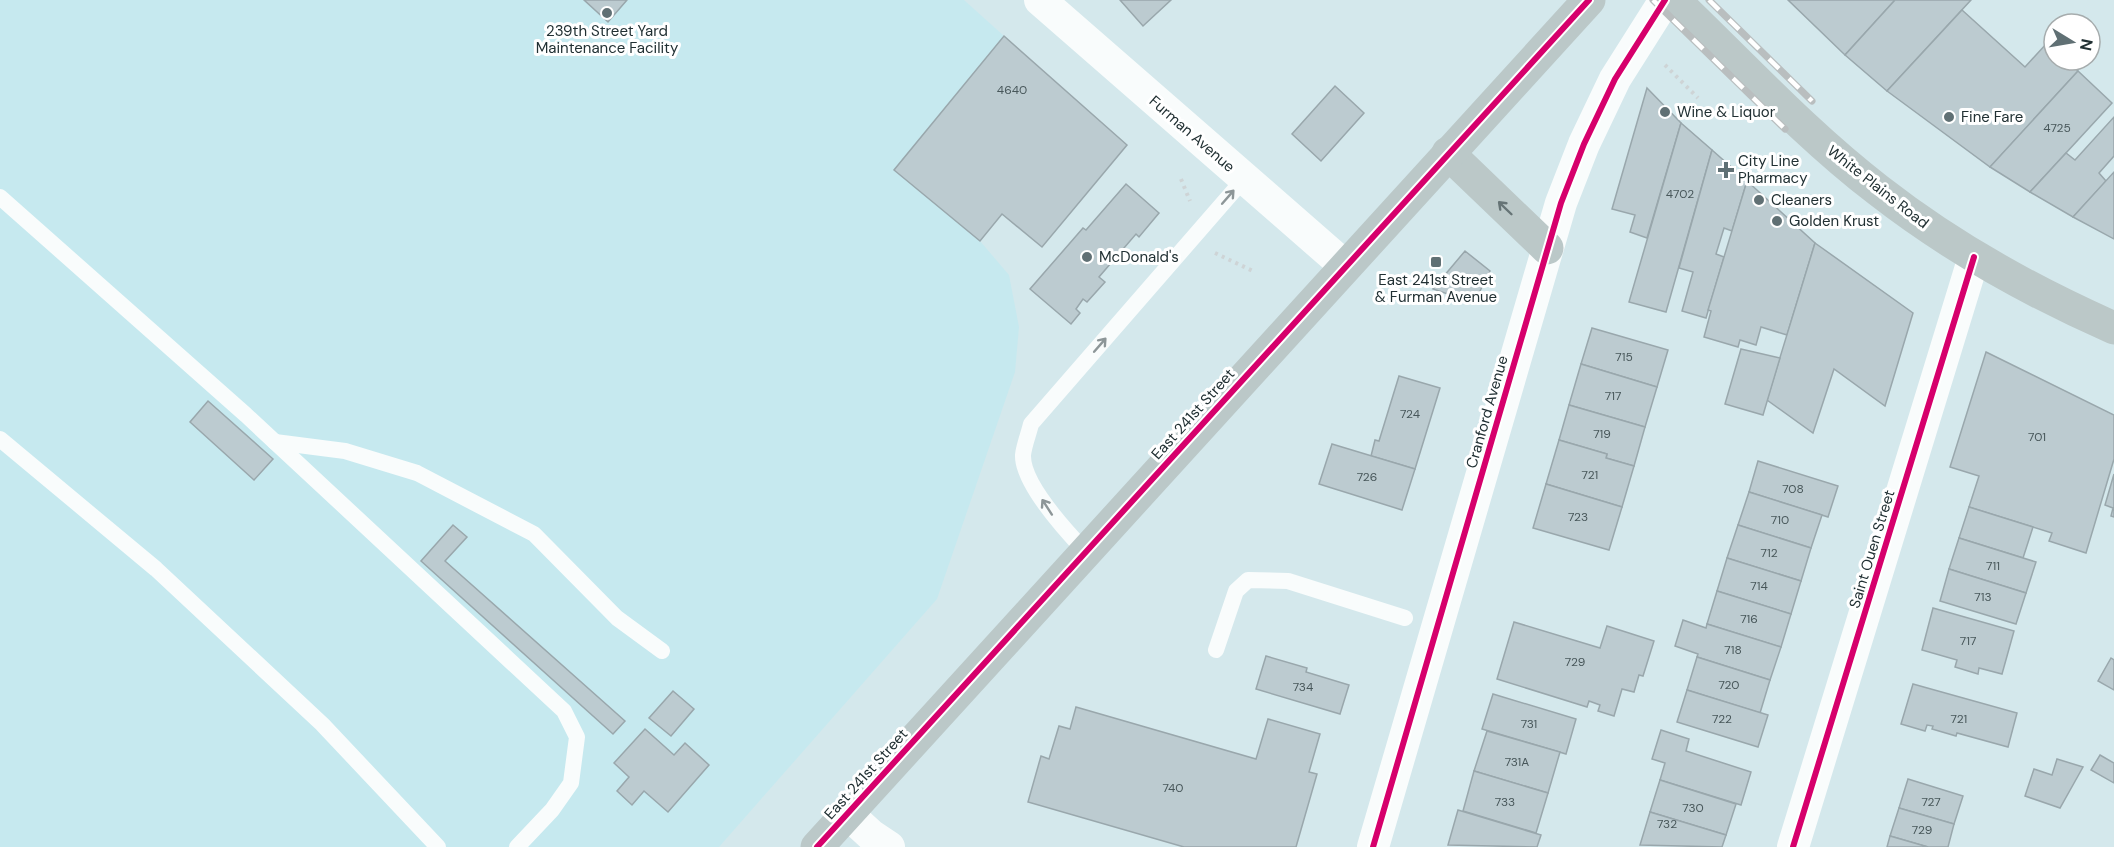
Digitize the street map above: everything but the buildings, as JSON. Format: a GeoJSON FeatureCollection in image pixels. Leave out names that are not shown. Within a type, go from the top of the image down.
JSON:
{"type":"FeatureCollection","features":[{"type":"Feature","properties":{"kind":"main road","name":"East 241st Street"},"geometry":{"type":"LineString","coordinates":[[817,847],[1589,0]]}},
{"type":"Feature","properties":{"kind":"main road","name":"White Plains Road"},"geometry":{"type":"LineString","coordinates":[[1674,0],[1837,156],[1877,190],[1974,257],[2017,282],[2114,328]]}},
{"type":"Feature","properties":{"kind":"main road"},"geometry":{"type":"LineString","coordinates":[[1448,153],[1546,248]]}},
{"type":"Feature","properties":{"kind":"street","name":"Furman Avenue"},"geometry":{"type":"LineString","coordinates":[[1040,0],[1345,266]]}},
{"type":"Feature","properties":{"kind":"street","name":"Cranford Avenue"},"geometry":{"type":"LineString","coordinates":[[1373,847],[1546,248],[1571,175],[1614,80],[1665,0]]}},
{"type":"Feature","properties":{"kind":"street","name":"Saint Ouen Street"},"geometry":{"type":"LineString","coordinates":[[1793,847],[1974,257]]}},
{"type":"Feature","properties":{"kind":"street"},"geometry":{"type":"LineString","coordinates":[[847,813],[871,835],[889,847]]}},
{"type":"Feature","properties":{"kind":"lane"},"geometry":{"type":"LineString","coordinates":[[1085,551],[1056,520],[1033,486],[1023,456],[1031,424],[1244,179]]}},
{"type":"Feature","properties":{"kind":"lane"},"geometry":{"type":"LineString","coordinates":[[0,197],[275,442],[564,711],[577,737],[571,783],[552,810],[517,847]]}},
{"type":"Feature","properties":{"kind":"lane"},"geometry":{"type":"LineString","coordinates":[[0,440],[147,562],[191,602],[322,724],[438,847]]}},
{"type":"Feature","properties":{"kind":"lane"},"geometry":{"type":"LineString","coordinates":[[275,442],[345,452],[417,473],[534,534],[617,618],[662,651]]}},
{"type":"Feature","properties":{"kind":"lane"},"geometry":{"type":"LineString","coordinates":[[1216,650],[1236,591],[1248,580],[1288,580],[1405,618]]}},
{"type":"Feature","properties":{"kind":"path"},"geometry":{"type":"LineString","coordinates":[[1663,63],[1698,99]]}},
{"type":"Feature","properties":{"kind":"shaded area"},"geometry":{"type":"Polygon","coordinates":[[[0,0],[964,0],[1004,36],[894,170],[980,241],[1009,275],[1019,327],[1015,372],[937,599],[719,847],[0,847],[0,0]]]}},
{"type":"Feature","properties":{"kind":"railway"},"geometry":{"type":"LineString","coordinates":[[1653,0],[1785,129]]}},
{"type":"Feature","properties":{"kind":"railway"},"geometry":{"type":"LineString","coordinates":[[1709,0],[1812,101]]}},
{"type":"Feature","properties":{"kind":"cycle path"},"geometry":{"type":"LineString","coordinates":[[817,847],[1589,0]]}},
{"type":"Feature","properties":{"kind":"cycle path"},"geometry":{"type":"LineString","coordinates":[[1373,847],[1561,203],[1584,144],[1615,79],[1665,0]]}},
{"type":"Feature","properties":{"kind":"cycle path"},"geometry":{"type":"LineString","coordinates":[[1793,847],[1974,257]]}},
{"type":"Feature","properties":{"kind":"place","name":"239th Street Yard Maintenance Facility"},"geometry":{"type":"Point","coordinates":[607,13]}},
{"type":"Feature","properties":{"kind":"place","name":"Wine & Liquor"},"geometry":{"type":"Point","coordinates":[1665,112]}},
{"type":"Feature","properties":{"kind":"place","name":"Fine Fare"},"geometry":{"type":"Point","coordinates":[1949,117]}},
{"type":"Feature","properties":{"kind":"place","name":"City Line Pharmacy"},"geometry":{"type":"Point","coordinates":[1726,170]}},
{"type":"Feature","properties":{"kind":"place","name":"Cleaners"},"geometry":{"type":"Point","coordinates":[1759,200]}},
{"type":"Feature","properties":{"kind":"place","name":"Golden Krust"},"geometry":{"type":"Point","coordinates":[1777,221]}},
{"type":"Feature","properties":{"kind":"place","name":"McDonald's"},"geometry":{"type":"Point","coordinates":[1087,257]}},
{"type":"Feature","properties":{"kind":"place","name":"East 241st Street & Furman Avenue"},"geometry":{"type":"Point","coordinates":[1436,262]}}]}
